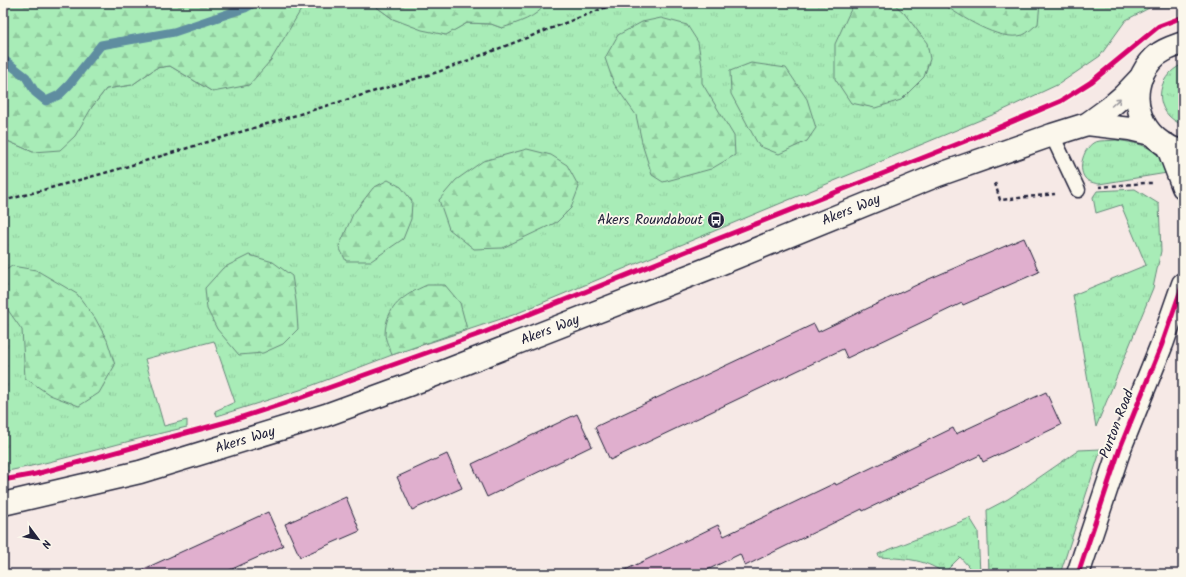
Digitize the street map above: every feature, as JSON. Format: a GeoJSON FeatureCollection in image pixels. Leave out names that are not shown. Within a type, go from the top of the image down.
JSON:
{"type":"FeatureCollection","features":[{"type":"Feature","properties":{"kind":"main road"},"geometry":{"type":"LineString","coordinates":[[1183,43],[1166,49],[1151,60],[1142,76],[1137,93],[1139,111],[1146,128],[1167,143],[1183,187]]}},
{"type":"Feature","properties":{"kind":"main road","name":"Akers Way"},"geometry":{"type":"LineString","coordinates":[[3,504],[140,472],[326,415],[422,380],[724,262],[938,175],[1087,124],[1123,96],[1142,76]]}},
{"type":"Feature","properties":{"kind":"main road","name":"Akers Way"},"geometry":{"type":"LineString","coordinates":[[1087,124],[1130,129],[1167,143]]}},
{"type":"Feature","properties":{"kind":"main road","name":"Purton Road"},"geometry":{"type":"LineString","coordinates":[[1078,574],[1120,448],[1162,344],[1183,284]]}},
{"type":"Feature","properties":{"kind":"lane"},"geometry":{"type":"LineString","coordinates":[[1052,135],[1078,190]]}},
{"type":"Feature","properties":{"kind":"path"},"geometry":{"type":"LineString","coordinates":[[3,201],[112,171],[438,72],[617,3]]}},
{"type":"Feature","properties":{"kind":"green space"},"geometry":{"type":"Polygon","coordinates":[[[3,3],[305,3],[271,60],[249,85],[213,92],[170,66],[156,68],[132,85],[106,89],[92,107],[75,136],[60,150],[33,152],[3,139],[3,3]]]}},
{"type":"Feature","properties":{"kind":"green space"},"geometry":{"type":"Polygon","coordinates":[[[305,3],[371,3],[393,19],[445,35],[467,23],[491,24],[502,28],[544,7],[546,3],[1183,3],[1183,7],[1151,7],[1126,20],[1100,56],[1059,84],[997,113],[513,315],[392,355],[300,390],[217,416],[215,411],[235,402],[214,341],[145,359],[164,426],[187,420],[187,427],[49,462],[3,472],[3,139],[33,152],[92,107],[106,89],[132,85],[156,68],[170,66],[213,92],[305,3]]]}},
{"type":"Feature","properties":{"kind":"green space"},"geometry":{"type":"Polygon","coordinates":[[[371,3],[546,3],[533,16],[502,28],[491,24],[467,23],[446,35],[422,30],[393,19],[371,3]]]}},
{"type":"Feature","properties":{"kind":"green space"},"geometry":{"type":"Polygon","coordinates":[[[856,3],[893,3],[904,13],[927,43],[930,59],[924,77],[901,100],[875,108],[851,103],[835,79],[835,44],[852,7],[856,3]]]}},
{"type":"Feature","properties":{"kind":"green space"},"geometry":{"type":"Polygon","coordinates":[[[941,3],[1040,3],[1038,24],[1023,35],[1002,35],[969,21],[941,3]]]}},
{"type":"Feature","properties":{"kind":"green space"},"geometry":{"type":"Polygon","coordinates":[[[661,18],[687,25],[698,42],[702,67],[702,83],[734,136],[735,155],[711,169],[663,182],[652,175],[643,147],[636,115],[614,84],[605,58],[618,35],[642,22],[661,18]]]}},
{"type":"Feature","properties":{"kind":"green space"},"geometry":{"type":"Polygon","coordinates":[[[751,63],[786,68],[807,99],[816,128],[807,141],[779,154],[759,146],[731,94],[730,71],[751,63]]]}},
{"type":"Feature","properties":{"kind":"green space"},"geometry":{"type":"Polygon","coordinates":[[[1183,64],[1183,125],[1173,119],[1166,112],[1160,95],[1166,77],[1173,70],[1183,64]]]}},
{"type":"Feature","properties":{"kind":"green space"},"geometry":{"type":"Polygon","coordinates":[[[1116,140],[1134,143],[1148,148],[1159,157],[1164,164],[1167,173],[1099,184],[1091,182],[1085,178],[1082,164],[1088,148],[1095,142],[1116,140]]]}},
{"type":"Feature","properties":{"kind":"green space"},"geometry":{"type":"Polygon","coordinates":[[[527,149],[551,155],[567,165],[579,187],[571,208],[557,222],[502,248],[474,249],[449,229],[439,200],[456,180],[483,161],[527,149]]]}},
{"type":"Feature","properties":{"kind":"green space"},"geometry":{"type":"Polygon","coordinates":[[[388,180],[401,187],[412,201],[411,219],[403,239],[371,261],[346,261],[339,247],[353,214],[373,188],[388,180]]]}},
{"type":"Feature","properties":{"kind":"green space"},"geometry":{"type":"Polygon","coordinates":[[[1135,189],[1159,204],[1161,251],[1153,288],[1096,427],[1073,295],[1146,265],[1121,205],[1096,213],[1093,197],[1097,191],[1135,189]]]}},
{"type":"Feature","properties":{"kind":"green space"},"geometry":{"type":"Polygon","coordinates":[[[249,255],[273,262],[292,276],[298,329],[283,344],[263,353],[239,355],[217,329],[207,309],[205,288],[223,268],[249,255]]]}},
{"type":"Feature","properties":{"kind":"green space"},"geometry":{"type":"Polygon","coordinates":[[[12,266],[36,270],[77,294],[95,318],[107,340],[115,365],[99,393],[79,406],[50,395],[25,378],[22,330],[3,303],[3,272],[12,266]]]}},
{"type":"Feature","properties":{"kind":"green space"},"geometry":{"type":"Polygon","coordinates":[[[427,285],[445,285],[460,303],[467,329],[392,355],[385,334],[389,316],[398,303],[404,298],[427,285]]]}},
{"type":"Feature","properties":{"kind":"green space"},"geometry":{"type":"Polygon","coordinates":[[[1101,449],[1060,574],[989,574],[987,510],[1008,499],[1079,450],[1101,449]]]}},
{"type":"Feature","properties":{"kind":"green space"},"geometry":{"type":"Polygon","coordinates":[[[970,518],[978,531],[980,574],[975,574],[960,557],[944,573],[928,564],[913,560],[879,557],[878,554],[970,518]]]}},
{"type":"Feature","properties":{"kind":"building"},"geometry":{"type":"Polygon","coordinates":[[[1024,238],[1039,272],[963,305],[962,303],[847,358],[843,349],[610,460],[595,427],[814,324],[818,332],[929,279],[1024,238]]]}},
{"type":"Feature","properties":{"kind":"building"},"geometry":{"type":"Polygon","coordinates":[[[1046,392],[1061,425],[983,462],[980,455],[863,511],[862,509],[745,566],[740,554],[699,574],[617,574],[718,525],[724,536],[835,483],[836,485],[953,428],[956,434],[1046,392]]]}},
{"type":"Feature","properties":{"kind":"building"},"geometry":{"type":"Polygon","coordinates":[[[577,414],[592,446],[487,497],[472,464],[577,414]]]}},
{"type":"Feature","properties":{"kind":"building"},"geometry":{"type":"Polygon","coordinates":[[[447,454],[462,488],[412,510],[397,477],[447,454]]]}},
{"type":"Feature","properties":{"kind":"building"},"geometry":{"type":"Polygon","coordinates":[[[346,497],[360,531],[300,557],[285,524],[346,497]]]}},
{"type":"Feature","properties":{"kind":"building"},"geometry":{"type":"Polygon","coordinates":[[[268,512],[283,546],[221,574],[133,574],[268,512]]]}},
{"type":"Feature","properties":{"kind":"waterway"},"geometry":{"type":"LineString","coordinates":[[3,59],[26,77],[35,92],[46,101],[59,95],[69,85],[101,45],[174,32],[245,8],[254,3]]}},
{"type":"Feature","properties":{"kind":"cycle path"},"geometry":{"type":"LineString","coordinates":[[3,480],[36,474],[230,421],[297,399],[485,332],[983,134],[1061,101],[1091,82],[1159,26],[1183,17]]}},
{"type":"Feature","properties":{"kind":"cycle path"},"geometry":{"type":"LineString","coordinates":[[1078,574],[1120,448],[1162,344],[1183,284]]}},
{"type":"Feature","properties":{"kind":"place","name":"Akers Roundabout"},"geometry":{"type":"Point","coordinates":[716,220]}}]}
